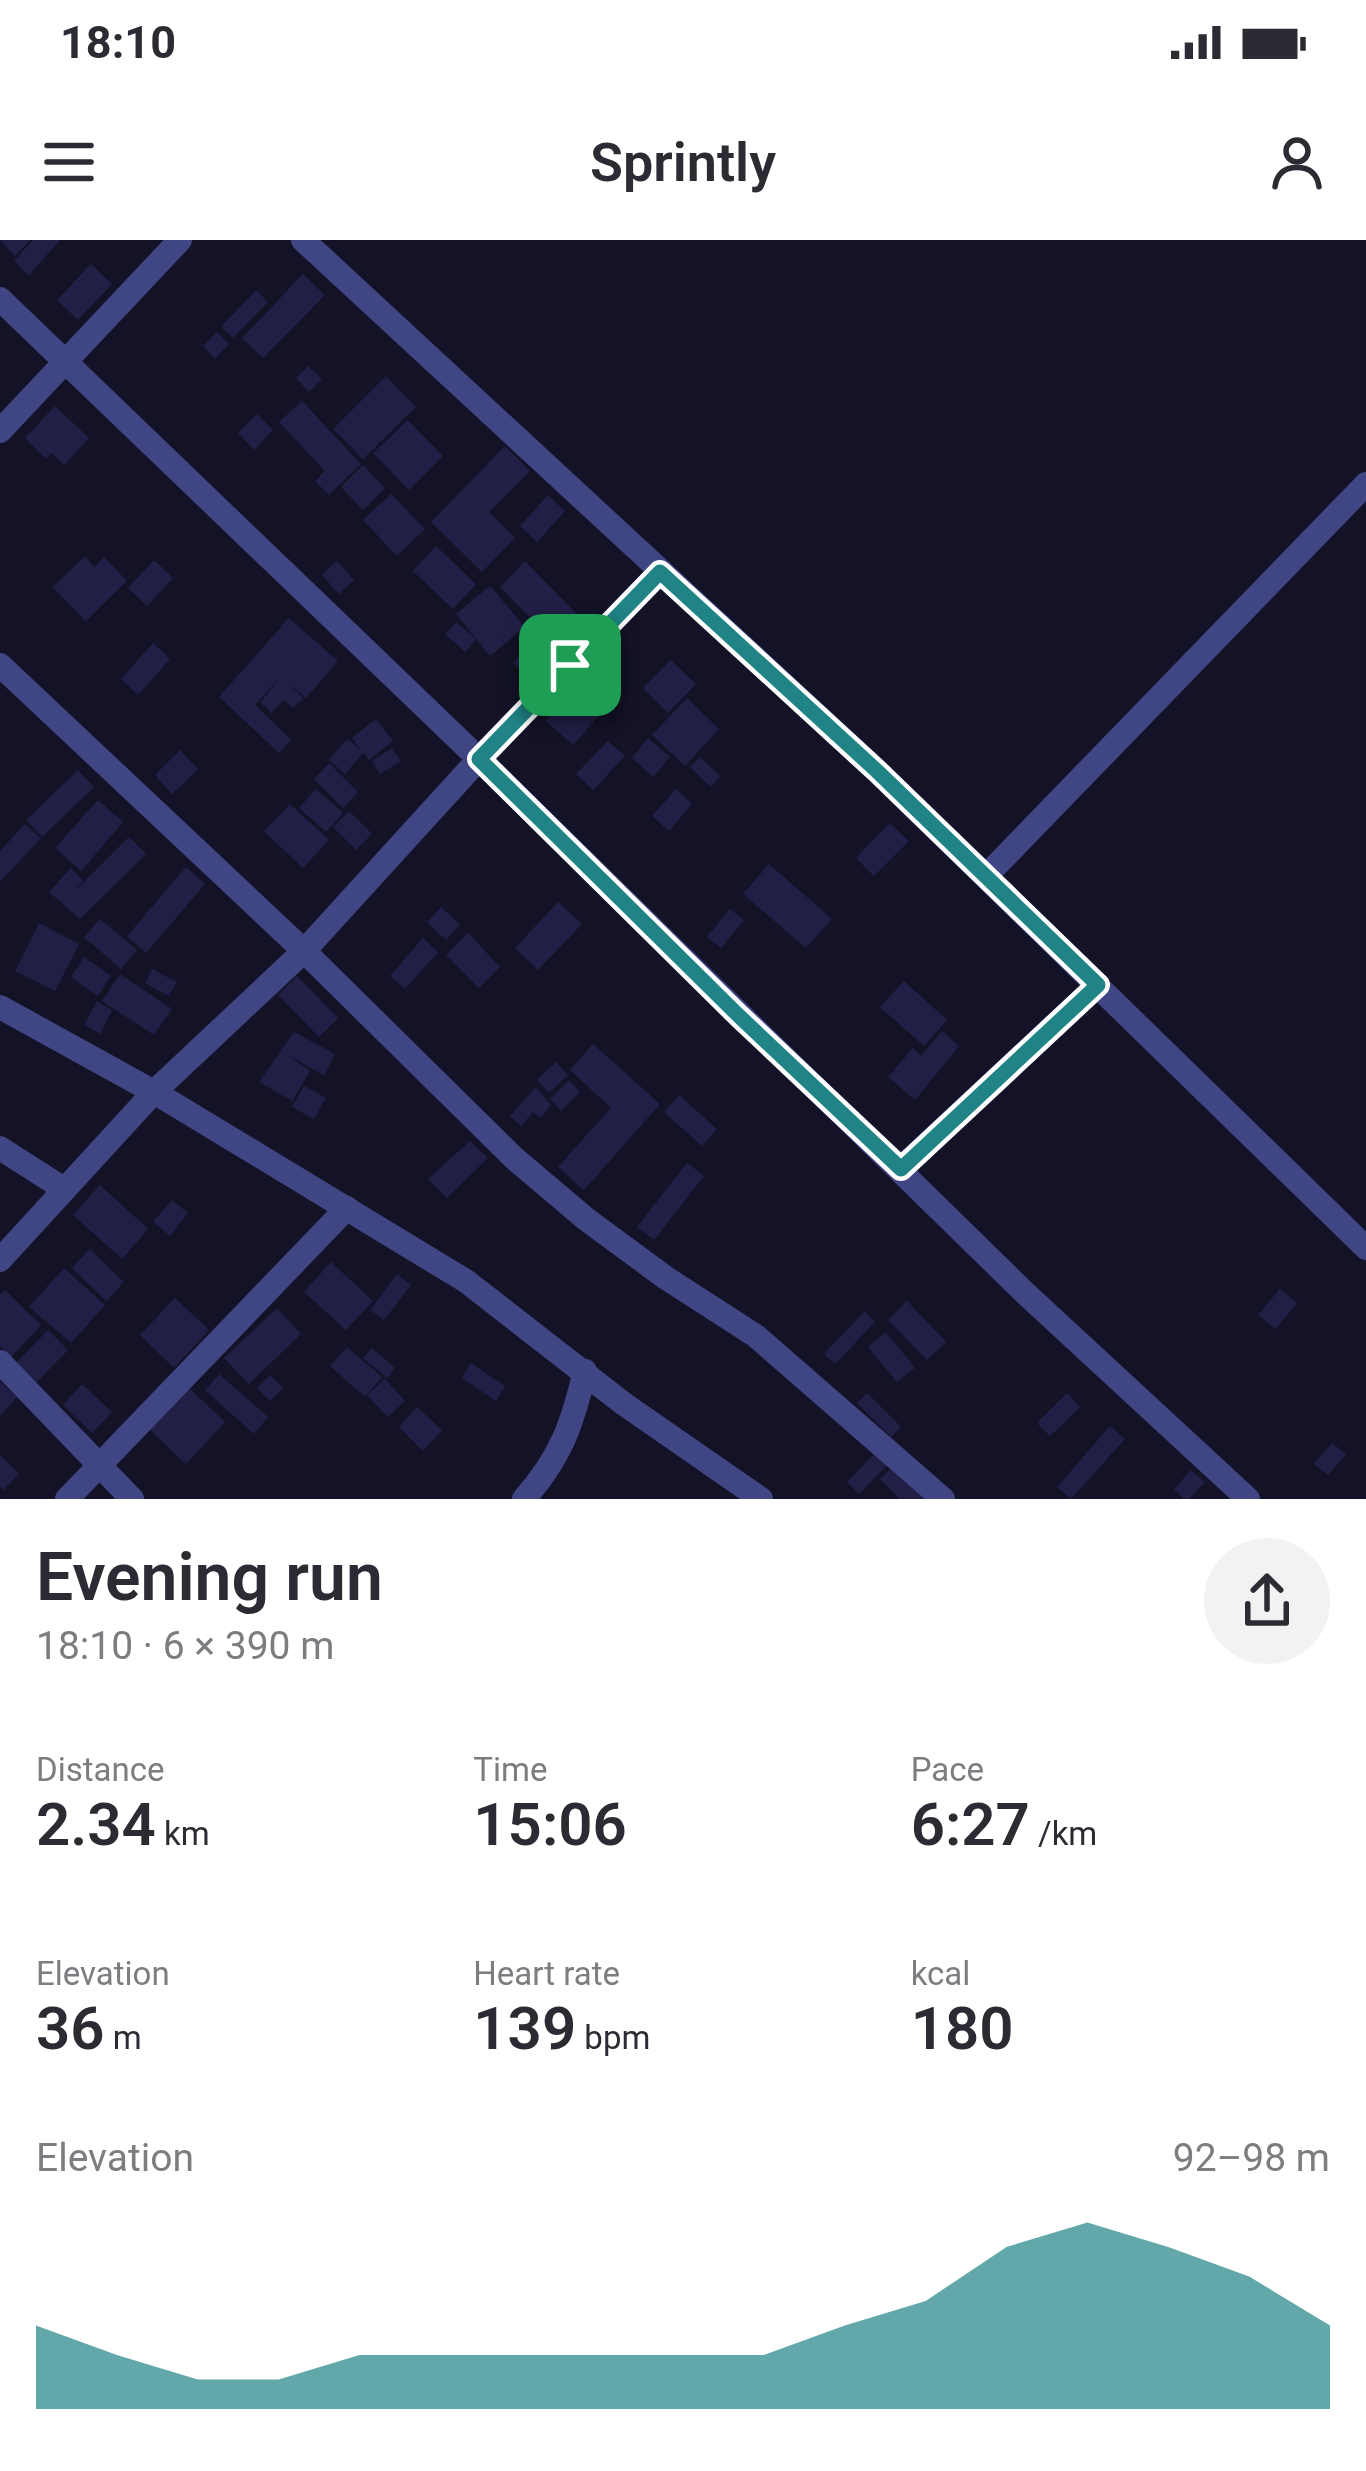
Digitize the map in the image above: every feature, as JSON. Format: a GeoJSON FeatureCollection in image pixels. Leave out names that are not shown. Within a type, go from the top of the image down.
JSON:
{"type":"FeatureCollection","features":[{"type":"Feature","properties":{"kind":"street"},"geometry":{"type":"LineString","coordinates":[[0,431],[180,240]]}},
{"type":"Feature","properties":{"kind":"street"},"geometry":{"type":"LineString","coordinates":[[303,240],[986,876],[1366,1248]]}},
{"type":"Feature","properties":{"kind":"street"},"geometry":{"type":"LineString","coordinates":[[0,298],[1148,1410],[1248,1499]]}},
{"type":"Feature","properties":{"kind":"street"},"geometry":{"type":"LineString","coordinates":[[986,876],[1366,484]]}},
{"type":"Feature","properties":{"kind":"street"},"geometry":{"type":"LineString","coordinates":[[0,1260],[154,1092],[304,951],[479,759],[660,572]]}},
{"type":"Feature","properties":{"kind":"street"},"geometry":{"type":"LineString","coordinates":[[0,665],[304,951],[514,1158],[602,1231],[756,1336],[943,1499]]}},
{"type":"Feature","properties":{"kind":"street"},"geometry":{"type":"LineString","coordinates":[[901,1169],[1098,985]]}},
{"type":"Feature","properties":{"kind":"street"},"geometry":{"type":"LineString","coordinates":[[0,1007],[154,1092],[466,1281],[623,1403],[760,1499]]}},
{"type":"Feature","properties":{"kind":"street"},"geometry":{"type":"LineString","coordinates":[[0,1148],[64,1190]]}},
{"type":"Feature","properties":{"kind":"street"},"geometry":{"type":"LineString","coordinates":[[67,1499],[347,1208]]}},
{"type":"Feature","properties":{"kind":"street"},"geometry":{"type":"LineString","coordinates":[[0,1362],[132,1499]]}},
{"type":"Feature","properties":{"kind":"street"},"geometry":{"type":"LineString","coordinates":[[524,1499],[552,1467],[571,1426],[585,1371]]}},
{"type":"Feature","properties":{"kind":"building"},"geometry":{"type":"Polygon","coordinates":[[[0,240],[30,240],[15,256],[0,240]]]}},
{"type":"Feature","properties":{"kind":"building"},"geometry":{"type":"Polygon","coordinates":[[[33,240],[60,240],[29,275],[14,261],[33,240]]]}},
{"type":"Feature","properties":{"kind":"building"},"geometry":{"type":"Polygon","coordinates":[[[91,264],[112,284],[78,320],[57,300],[91,264]]]}},
{"type":"Feature","properties":{"kind":"building"},"geometry":{"type":"Polygon","coordinates":[[[303,274],[325,295],[263,358],[242,338],[303,274]]]}},
{"type":"Feature","properties":{"kind":"building"},"geometry":{"type":"Polygon","coordinates":[[[256,290],[268,302],[233,338],[221,327],[256,290]]]}},
{"type":"Feature","properties":{"kind":"building"},"geometry":{"type":"Polygon","coordinates":[[[217,332],[229,344],[215,359],[203,346],[217,332]]]}},
{"type":"Feature","properties":{"kind":"building"},"geometry":{"type":"Polygon","coordinates":[[[308,366],[322,379],[309,392],[296,378],[308,366]]]}},
{"type":"Feature","properties":{"kind":"building"},"geometry":{"type":"Polygon","coordinates":[[[386,376],[416,407],[363,459],[333,429],[386,376]]]}},
{"type":"Feature","properties":{"kind":"building"},"geometry":{"type":"Polygon","coordinates":[[[302,401],[361,464],[329,495],[315,481],[325,471],[279,422],[302,401]]]}},
{"type":"Feature","properties":{"kind":"building"},"geometry":{"type":"Polygon","coordinates":[[[55,406],[89,438],[64,465],[51,453],[46,459],[25,438],[55,406]]]}},
{"type":"Feature","properties":{"kind":"building"},"geometry":{"type":"Polygon","coordinates":[[[257,414],[273,430],[254,450],[238,433],[257,414]]]}},
{"type":"Feature","properties":{"kind":"building"},"geometry":{"type":"Polygon","coordinates":[[[408,420],[443,456],[409,490],[373,453],[408,420]]]}},
{"type":"Feature","properties":{"kind":"building"},"geometry":{"type":"Polygon","coordinates":[[[505,446],[530,471],[489,512],[515,538],[482,572],[431,522],[505,446]]]}},
{"type":"Feature","properties":{"kind":"building"},"geometry":{"type":"Polygon","coordinates":[[[363,465],[385,488],[363,510],[341,487],[363,465]]]}},
{"type":"Feature","properties":{"kind":"building"},"geometry":{"type":"Polygon","coordinates":[[[391,494],[425,529],[397,556],[363,520],[391,494]]]}},
{"type":"Feature","properties":{"kind":"building"},"geometry":{"type":"Polygon","coordinates":[[[548,495],[565,511],[537,542],[520,526],[548,495]]]}},
{"type":"Feature","properties":{"kind":"building"},"geometry":{"type":"Polygon","coordinates":[[[436,546],[476,584],[453,609],[413,571],[436,546]]]}},
{"type":"Feature","properties":{"kind":"building"},"geometry":{"type":"Polygon","coordinates":[[[85,556],[94,567],[104,557],[127,581],[86,621],[53,587],[85,556]]]}},
{"type":"Feature","properties":{"kind":"building"},"geometry":{"type":"Polygon","coordinates":[[[154,560],[173,578],[147,606],[128,588],[154,560]]]}},
{"type":"Feature","properties":{"kind":"building"},"geometry":{"type":"Polygon","coordinates":[[[337,561],[354,580],[339,594],[322,575],[337,561]]]}},
{"type":"Feature","properties":{"kind":"building"},"geometry":{"type":"Polygon","coordinates":[[[525,561],[578,615],[553,641],[500,587],[525,561]]]}},
{"type":"Feature","properties":{"kind":"building"},"geometry":{"type":"Polygon","coordinates":[[[490,586],[525,627],[490,656],[456,614],[490,586]]]}},
{"type":"Feature","properties":{"kind":"building"},"geometry":{"type":"Polygon","coordinates":[[[289,618],[338,661],[306,698],[287,682],[303,698],[293,708],[284,700],[271,713],[261,702],[281,676],[255,705],[291,740],[279,753],[219,697],[289,618]]]}},
{"type":"Feature","properties":{"kind":"building"},"geometry":{"type":"Polygon","coordinates":[[[456,622],[476,639],[465,652],[445,634],[456,622]]]}},
{"type":"Feature","properties":{"kind":"building"},"geometry":{"type":"Polygon","coordinates":[[[535,640],[551,656],[529,678],[513,663],[535,640]]]}},
{"type":"Feature","properties":{"kind":"building"},"geometry":{"type":"Polygon","coordinates":[[[153,643],[170,659],[138,695],[121,679],[153,643]]]}},
{"type":"Feature","properties":{"kind":"building"},"geometry":{"type":"Polygon","coordinates":[[[671,660],[696,684],[668,713],[643,688],[671,660]]]}},
{"type":"Feature","properties":{"kind":"building"},"geometry":{"type":"Polygon","coordinates":[[[585,677],[612,701],[573,745],[546,721],[585,677]]]}},
{"type":"Feature","properties":{"kind":"building"},"geometry":{"type":"Polygon","coordinates":[[[687,698],[719,729],[685,766],[652,735],[687,698]]]}},
{"type":"Feature","properties":{"kind":"building"},"geometry":{"type":"Polygon","coordinates":[[[376,719],[393,741],[369,760],[352,738],[376,719]]]}},
{"type":"Feature","properties":{"kind":"building"},"geometry":{"type":"Polygon","coordinates":[[[648,738],[670,757],[653,777],[632,758],[648,738]]]}},
{"type":"Feature","properties":{"kind":"building"},"geometry":{"type":"Polygon","coordinates":[[[347,739],[364,752],[345,774],[329,760],[347,739]]]}},
{"type":"Feature","properties":{"kind":"building"},"geometry":{"type":"Polygon","coordinates":[[[608,741],[625,756],[593,790],[576,774],[608,741]]]}},
{"type":"Feature","properties":{"kind":"building"},"geometry":{"type":"Polygon","coordinates":[[[392,748],[401,761],[380,774],[372,761],[392,748]]]}},
{"type":"Feature","properties":{"kind":"building"},"geometry":{"type":"Polygon","coordinates":[[[180,750],[198,769],[172,794],[155,775],[180,750]]]}},
{"type":"Feature","properties":{"kind":"building"},"geometry":{"type":"Polygon","coordinates":[[[700,757],[720,776],[711,787],[690,767],[700,757]]]}},
{"type":"Feature","properties":{"kind":"building"},"geometry":{"type":"Polygon","coordinates":[[[329,763],[358,792],[343,808],[314,779],[329,763]]]}},
{"type":"Feature","properties":{"kind":"building"},"geometry":{"type":"Polygon","coordinates":[[[78,770],[94,787],[42,837],[26,820],[78,770]]]}},
{"type":"Feature","properties":{"kind":"building"},"geometry":{"type":"Polygon","coordinates":[[[316,789],[343,813],[326,832],[299,808],[316,789]]]}},
{"type":"Feature","properties":{"kind":"building"},"geometry":{"type":"Polygon","coordinates":[[[676,789],[692,804],[669,831],[652,816],[676,789]]]}},
{"type":"Feature","properties":{"kind":"building"},"geometry":{"type":"Polygon","coordinates":[[[98,800],[123,822],[81,871],[55,848],[98,800]]]}},
{"type":"Feature","properties":{"kind":"building"},"geometry":{"type":"Polygon","coordinates":[[[290,804],[329,840],[303,868],[264,831],[290,804]]]}},
{"type":"Feature","properties":{"kind":"building"},"geometry":{"type":"Polygon","coordinates":[[[349,811],[372,834],[356,850],[333,827],[349,811]]]}},
{"type":"Feature","properties":{"kind":"building"},"geometry":{"type":"Polygon","coordinates":[[[890,823],[909,841],[874,876],[856,858],[890,823]]]}},
{"type":"Feature","properties":{"kind":"building"},"geometry":{"type":"Polygon","coordinates":[[[25,824],[41,838],[0,882],[0,851],[25,824]]]}},
{"type":"Feature","properties":{"kind":"building"},"geometry":{"type":"Polygon","coordinates":[[[129,837],[146,854],[80,919],[49,892],[71,868],[83,880],[75,891],[129,837]]]}},
{"type":"Feature","properties":{"kind":"building"},"geometry":{"type":"Polygon","coordinates":[[[769,864],[832,919],[806,948],[743,894],[769,864]]]}},
{"type":"Feature","properties":{"kind":"building"},"geometry":{"type":"Polygon","coordinates":[[[186,867],[205,884],[146,953],[127,936],[186,867]]]}},
{"type":"Feature","properties":{"kind":"building"},"geometry":{"type":"Polygon","coordinates":[[[558,902],[582,924],[538,970],[515,948],[558,902]]]}},
{"type":"Feature","properties":{"kind":"building"},"geometry":{"type":"Polygon","coordinates":[[[441,907],[460,925],[446,940],[427,922],[441,907]]]}},
{"type":"Feature","properties":{"kind":"building"},"geometry":{"type":"Polygon","coordinates":[[[730,909],[744,920],[721,948],[707,937],[730,909]]]}},
{"type":"Feature","properties":{"kind":"building"},"geometry":{"type":"Polygon","coordinates":[[[100,919],[137,950],[121,969],[84,937],[100,919]]]}},
{"type":"Feature","properties":{"kind":"building"},"geometry":{"type":"Polygon","coordinates":[[[39,923],[79,944],[55,991],[15,971],[39,923]]]}},
{"type":"Feature","properties":{"kind":"building"},"geometry":{"type":"Polygon","coordinates":[[[468,933],[500,967],[479,988],[446,955],[468,933]]]}},
{"type":"Feature","properties":{"kind":"building"},"geometry":{"type":"Polygon","coordinates":[[[423,938],[438,952],[405,989],[390,976],[423,938]]]}},
{"type":"Feature","properties":{"kind":"building"},"geometry":{"type":"Polygon","coordinates":[[[84,957],[111,976],[98,996],[71,977],[84,957]]]}},
{"type":"Feature","properties":{"kind":"building"},"geometry":{"type":"Polygon","coordinates":[[[152,969],[177,982],[169,996],[145,983],[152,969]]]}},
{"type":"Feature","properties":{"kind":"building"},"geometry":{"type":"Polygon","coordinates":[[[120,974],[172,1009],[154,1035],[102,1001],[120,974]]]}},
{"type":"Feature","properties":{"kind":"building"},"geometry":{"type":"Polygon","coordinates":[[[297,976],[338,1018],[319,1037],[278,995],[297,976]]]}},
{"type":"Feature","properties":{"kind":"building"},"geometry":{"type":"Polygon","coordinates":[[[904,981],[947,1020],[924,1046],[880,1007],[904,981]]]}},
{"type":"Feature","properties":{"kind":"building"},"geometry":{"type":"Polygon","coordinates":[[[97,1001],[112,1010],[100,1034],[84,1025],[97,1001]]]}},
{"type":"Feature","properties":{"kind":"building"},"geometry":{"type":"Polygon","coordinates":[[[942,1031],[959,1046],[915,1100],[888,1077],[913,1048],[921,1056],[942,1031]]]}},
{"type":"Feature","properties":{"kind":"building"},"geometry":{"type":"Polygon","coordinates":[[[294,1032],[335,1054],[324,1075],[287,1055],[310,1071],[292,1101],[259,1082],[294,1032]]]}},
{"type":"Feature","properties":{"kind":"building"},"geometry":{"type":"Polygon","coordinates":[[[593,1044],[660,1104],[584,1190],[558,1167],[611,1108],[570,1070],[593,1044]]]}},
{"type":"Feature","properties":{"kind":"building"},"geometry":{"type":"Polygon","coordinates":[[[556,1062],[568,1075],[549,1093],[537,1080],[556,1062]]]}},
{"type":"Feature","properties":{"kind":"building"},"geometry":{"type":"Polygon","coordinates":[[[569,1080],[580,1092],[561,1111],[550,1099],[569,1080]]]}},
{"type":"Feature","properties":{"kind":"building"},"geometry":{"type":"Polygon","coordinates":[[[304,1086],[326,1098],[314,1119],[292,1107],[304,1086]]]}},
{"type":"Feature","properties":{"kind":"building"},"geometry":{"type":"Polygon","coordinates":[[[536,1087],[551,1105],[541,1118],[533,1112],[521,1126],[510,1116],[536,1087]]]}},
{"type":"Feature","properties":{"kind":"building"},"geometry":{"type":"Polygon","coordinates":[[[679,1095],[717,1129],[702,1146],[664,1112],[679,1095]]]}},
{"type":"Feature","properties":{"kind":"building"},"geometry":{"type":"Polygon","coordinates":[[[470,1141],[488,1158],[447,1198],[428,1179],[470,1141]]]}},
{"type":"Feature","properties":{"kind":"building"},"geometry":{"type":"Polygon","coordinates":[[[687,1163],[704,1176],[654,1240],[637,1227],[687,1163]]]}},
{"type":"Feature","properties":{"kind":"building"},"geometry":{"type":"Polygon","coordinates":[[[100,1185],[148,1229],[122,1259],[73,1215],[100,1185]]]}},
{"type":"Feature","properties":{"kind":"building"},"geometry":{"type":"Polygon","coordinates":[[[172,1200],[188,1213],[170,1236],[153,1222],[172,1200]]]}},
{"type":"Feature","properties":{"kind":"building"},"geometry":{"type":"Polygon","coordinates":[[[90,1249],[124,1282],[106,1301],[72,1268],[90,1249]]]}},
{"type":"Feature","properties":{"kind":"building"},"geometry":{"type":"Polygon","coordinates":[[[331,1262],[373,1301],[346,1330],[304,1292],[331,1262]]]}},
{"type":"Feature","properties":{"kind":"building"},"geometry":{"type":"Polygon","coordinates":[[[64,1268],[105,1305],[71,1343],[29,1307],[64,1268]]]}},
{"type":"Feature","properties":{"kind":"building"},"geometry":{"type":"Polygon","coordinates":[[[397,1274],[411,1285],[384,1320],[370,1310],[397,1274]]]}},
{"type":"Feature","properties":{"kind":"building"},"geometry":{"type":"Polygon","coordinates":[[[1280,1289],[1297,1303],[1276,1329],[1258,1315],[1280,1289]]]}},
{"type":"Feature","properties":{"kind":"building"},"geometry":{"type":"Polygon","coordinates":[[[5,1290],[41,1325],[11,1357],[0,1346],[0,1295],[5,1290]]]}},
{"type":"Feature","properties":{"kind":"building"},"geometry":{"type":"Polygon","coordinates":[[[175,1298],[209,1330],[174,1368],[140,1335],[175,1298]]]}},
{"type":"Feature","properties":{"kind":"building"},"geometry":{"type":"Polygon","coordinates":[[[907,1301],[946,1342],[927,1360],[888,1320],[907,1301]]]}},
{"type":"Feature","properties":{"kind":"building"},"geometry":{"type":"Polygon","coordinates":[[[277,1308],[301,1334],[249,1384],[224,1358],[277,1308]]]}},
{"type":"Feature","properties":{"kind":"building"},"geometry":{"type":"Polygon","coordinates":[[[865,1311],[875,1322],[835,1364],[824,1354],[865,1311]]]}},
{"type":"Feature","properties":{"kind":"building"},"geometry":{"type":"Polygon","coordinates":[[[48,1330],[68,1350],[25,1394],[5,1374],[48,1330]]]}},
{"type":"Feature","properties":{"kind":"building"},"geometry":{"type":"Polygon","coordinates":[[[886,1332],[915,1368],[897,1382],[868,1347],[886,1332]]]}},
{"type":"Feature","properties":{"kind":"building"},"geometry":{"type":"Polygon","coordinates":[[[347,1347],[382,1377],[365,1397],[330,1366],[347,1347]]]}},
{"type":"Feature","properties":{"kind":"building"},"geometry":{"type":"Polygon","coordinates":[[[372,1348],[395,1368],[387,1378],[363,1358],[372,1348]]]}},
{"type":"Feature","properties":{"kind":"building"},"geometry":{"type":"Polygon","coordinates":[[[471,1363],[505,1386],[496,1401],[462,1378],[471,1363]]]}},
{"type":"Feature","properties":{"kind":"building"},"geometry":{"type":"Polygon","coordinates":[[[219,1374],[268,1417],[254,1434],[205,1390],[219,1374]]]}},
{"type":"Feature","properties":{"kind":"building"},"geometry":{"type":"Polygon","coordinates":[[[270,1375],[283,1388],[270,1401],[257,1388],[270,1375]]]}},
{"type":"Feature","properties":{"kind":"building"},"geometry":{"type":"Polygon","coordinates":[[[385,1379],[405,1401],[388,1417],[367,1395],[385,1379]]]}},
{"type":"Feature","properties":{"kind":"building"},"geometry":{"type":"Polygon","coordinates":[[[0,1382],[17,1397],[0,1416],[0,1382]]]}},
{"type":"Feature","properties":{"kind":"building"},"geometry":{"type":"Polygon","coordinates":[[[82,1384],[112,1412],[92,1433],[63,1405],[82,1384]]]}},
{"type":"Feature","properties":{"kind":"building"},"geometry":{"type":"Polygon","coordinates":[[[185,1384],[225,1422],[186,1464],[146,1426],[185,1384]]]}},
{"type":"Feature","properties":{"kind":"building"},"geometry":{"type":"Polygon","coordinates":[[[867,1393],[901,1427],[891,1437],[857,1403],[867,1393]]]}},
{"type":"Feature","properties":{"kind":"building"},"geometry":{"type":"Polygon","coordinates":[[[1067,1393],[1080,1407],[1050,1436],[1037,1423],[1067,1393]]]}},
{"type":"Feature","properties":{"kind":"building"},"geometry":{"type":"Polygon","coordinates":[[[417,1407],[442,1430],[423,1451],[399,1427],[417,1407]]]}},
{"type":"Feature","properties":{"kind":"building"},"geometry":{"type":"Polygon","coordinates":[[[1110,1426],[1125,1439],[1071,1499],[1057,1487],[1110,1426]]]}},
{"type":"Feature","properties":{"kind":"building"},"geometry":{"type":"Polygon","coordinates":[[[1332,1443],[1346,1454],[1328,1475],[1314,1464],[1332,1443]]]}},
{"type":"Feature","properties":{"kind":"building"},"geometry":{"type":"Polygon","coordinates":[[[880,1448],[892,1460],[859,1494],[847,1482],[880,1448]]]}},
{"type":"Feature","properties":{"kind":"building"},"geometry":{"type":"Polygon","coordinates":[[[0,1455],[19,1474],[3,1490],[0,1487],[0,1455]]]}},
{"type":"Feature","properties":{"kind":"building"},"geometry":{"type":"Polygon","coordinates":[[[897,1463],[933,1499],[900,1499],[880,1479],[897,1463]]]}},
{"type":"Feature","properties":{"kind":"building"},"geometry":{"type":"Polygon","coordinates":[[[1191,1470],[1205,1482],[1184,1499],[1174,1489],[1191,1470]]]}},
{"type":"Feature","properties":{"kind":"route"},"geometry":{"type":"LineString","coordinates":[[660,572],[877,771],[1098,985],[901,1169],[479,759],[570,665],[660,572]]}}]}
